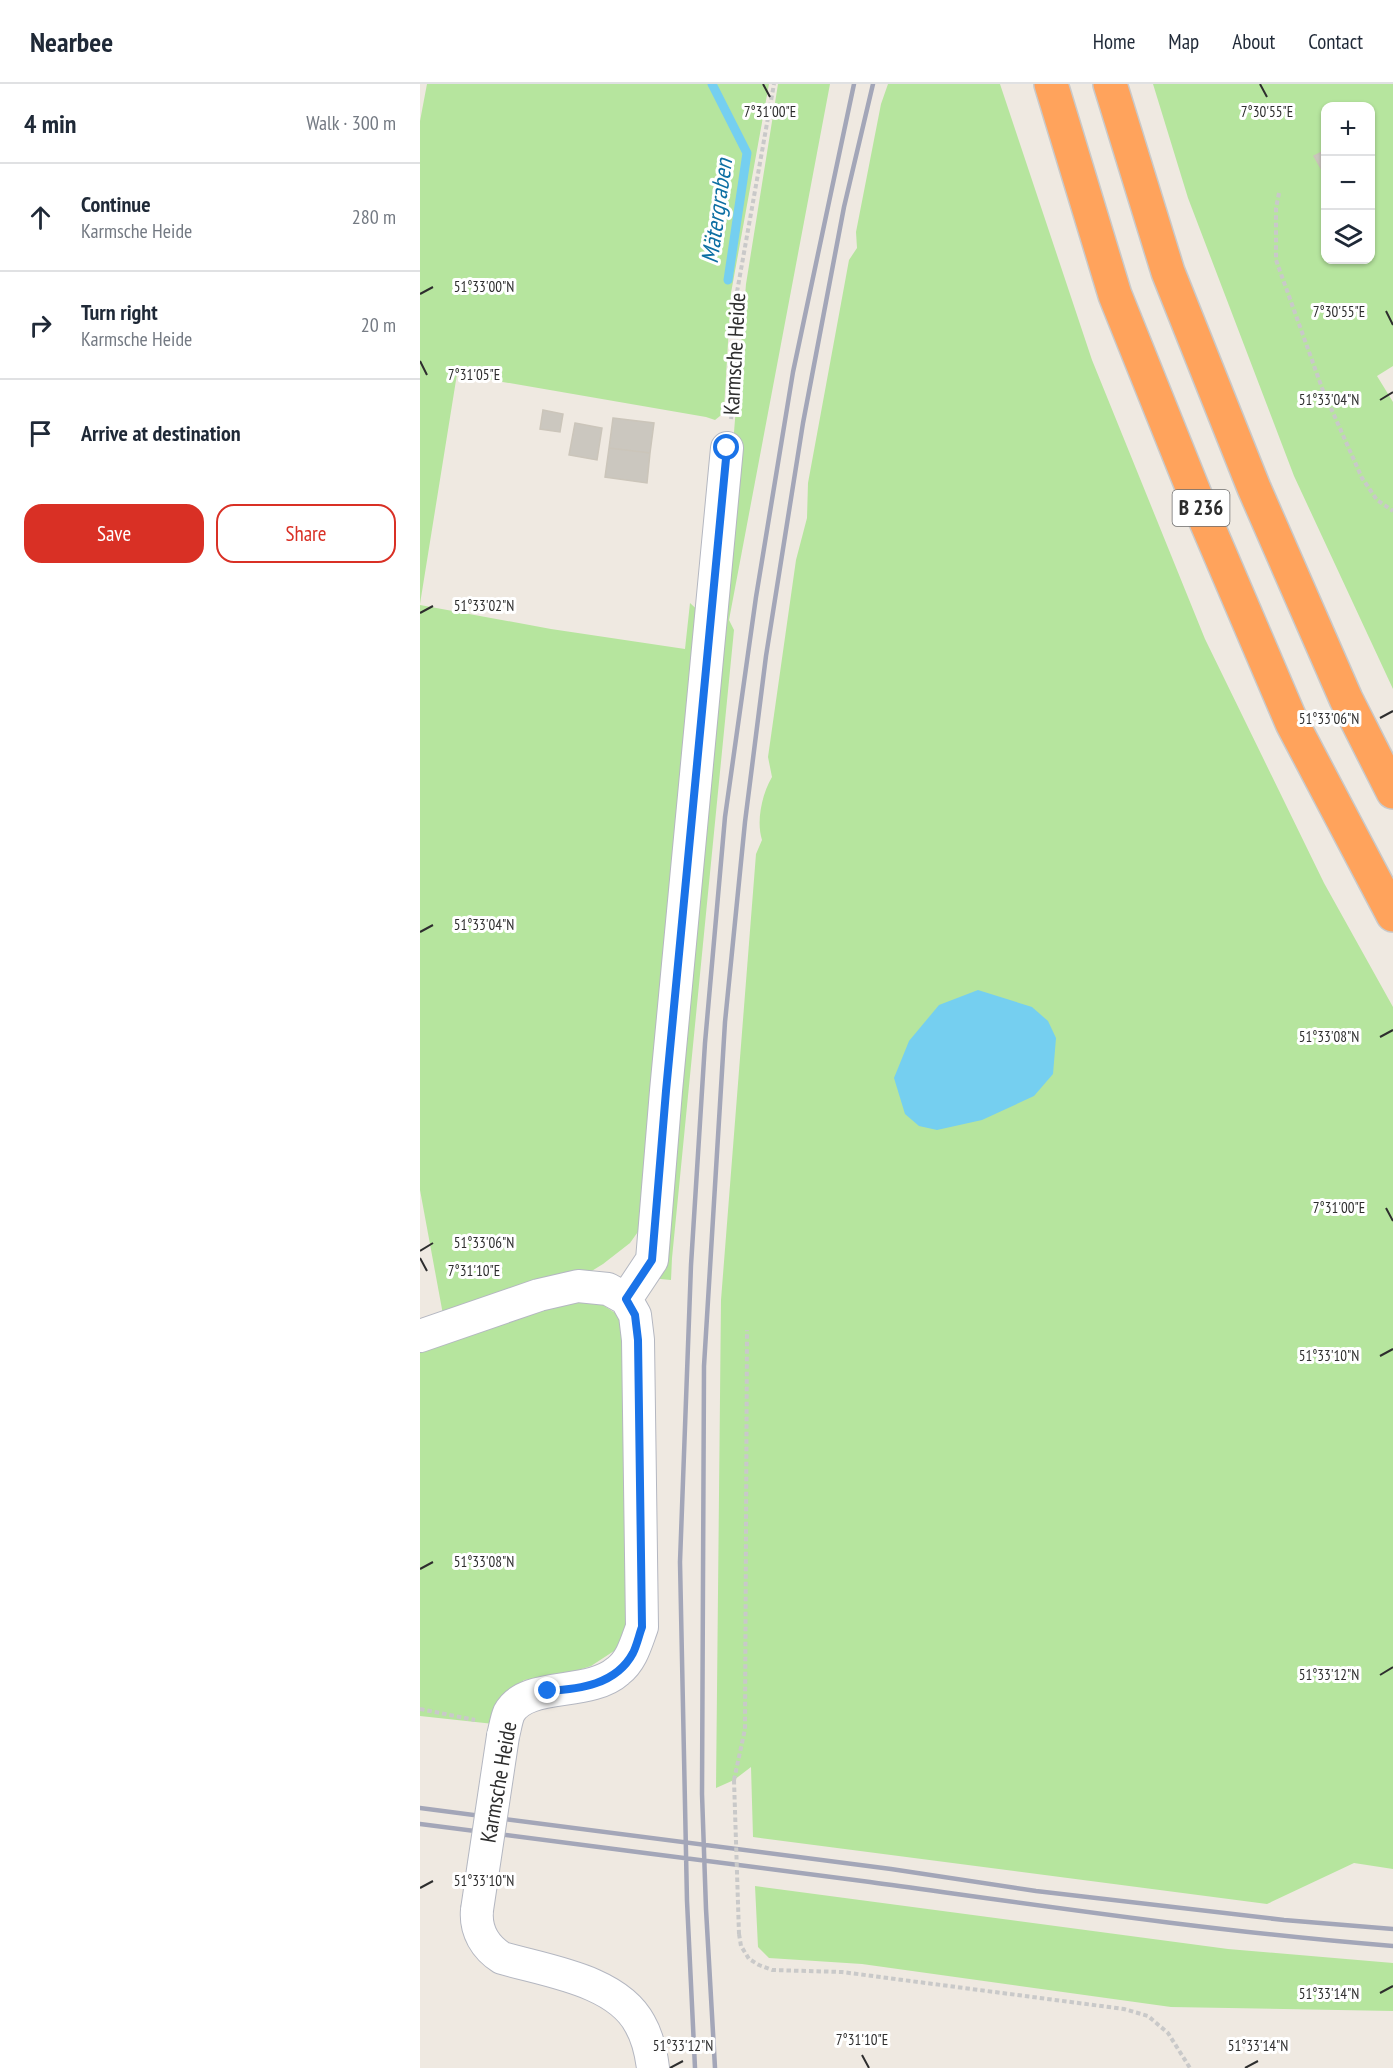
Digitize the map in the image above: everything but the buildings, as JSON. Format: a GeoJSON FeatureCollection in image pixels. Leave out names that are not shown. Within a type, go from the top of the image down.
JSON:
{"type":"FeatureCollection","features":[{"type":"Feature","properties":{"kind":"highway","name":"B 236"},"geometry":{"type":"LineString","coordinates":[[1051,84],[1115,295],[1202,512],[1292,723],[1393,915]]}},
{"type":"Feature","properties":{"kind":"highway","name":"B 236"},"geometry":{"type":"LineString","coordinates":[[1110,84],[1168,272],[1254,488],[1346,699],[1393,792]]}},
{"type":"Feature","properties":{"kind":"lane","name":"Karmsche Heide"},"geometry":{"type":"LineString","coordinates":[[653,2068],[649,2044],[639,2022],[624,2003],[607,1990],[587,1982],[502,1958],[491,1951],[483,1938],[477,1923],[477,1910],[504,1731],[509,1712],[526,1697],[599,1683],[619,1671],[633,1654],[642,1627],[638,1340],[635,1315],[626,1299],[652,1260],[727,448]]}},
{"type":"Feature","properties":{"kind":"lane"},"geometry":{"type":"LineString","coordinates":[[420,1336],[539,1295],[578,1286],[608,1289],[626,1299]]}},
{"type":"Feature","properties":{"kind":"path","name":"Karmsche Heide"},"geometry":{"type":"LineString","coordinates":[[727,448],[735,392],[737,292],[774,84]]}},
{"type":"Feature","properties":{"kind":"path"},"geometry":{"type":"LineString","coordinates":[[1279,193],[1276,208],[1276,260],[1322,388],[1362,478],[1377,500],[1393,511]]}},
{"type":"Feature","properties":{"kind":"path"},"geometry":{"type":"LineString","coordinates":[[747,1330],[745,1729],[734,1780],[741,1946],[749,1959],[772,1970],[843,1972],[1124,2009],[1148,2016],[1168,2033],[1190,2068]]}},
{"type":"Feature","properties":{"kind":"path"},"geometry":{"type":"LineString","coordinates":[[420,1709],[504,1731]]}},
{"type":"Feature","properties":{"kind":"green space"},"geometry":{"type":"Polygon","coordinates":[[[427,84],[769,84],[731,293],[724,409],[720,416],[715,420],[457,374],[420,604],[420,121],[427,84]]]}},
{"type":"Feature","properties":{"kind":"green space"},"geometry":{"type":"Polygon","coordinates":[[[778,84],[830,84],[729,620],[734,630],[671,1280],[650,1278],[731,469],[746,284],[778,84]]]}},
{"type":"Feature","properties":{"kind":"green space"},"geometry":{"type":"Polygon","coordinates":[[[888,84],[1000,84],[1092,360],[1205,639],[1324,883],[1393,1007],[1393,1869],[1354,1863],[1267,1904],[753,1837],[751,1767],[734,1780],[716,1788],[721,1300],[756,854],[762,840],[761,808],[765,791],[772,777],[768,757],[796,560],[807,518],[808,483],[849,260],[857,248],[856,232],[881,104],[888,84]]]}},
{"type":"Feature","properties":{"kind":"green space"},"geometry":{"type":"Polygon","coordinates":[[[1153,84],[1393,84],[1393,366],[1377,376],[1393,402],[1393,689],[1294,476],[1188,198],[1153,84]]]}},
{"type":"Feature","properties":{"kind":"green space"},"geometry":{"type":"Polygon","coordinates":[[[690,603],[704,616],[647,1219],[630,1243],[582,1277],[444,1320],[420,1190],[420,605],[551,629],[685,649],[690,603]]]}},
{"type":"Feature","properties":{"kind":"green space"},"geometry":{"type":"Polygon","coordinates":[[[567,1300],[595,1300],[620,1316],[630,1349],[631,1623],[617,1649],[591,1666],[566,1674],[524,1680],[512,1690],[494,1724],[420,1716],[420,1351],[567,1300]]]}},
{"type":"Feature","properties":{"kind":"green space"},"geometry":{"type":"Polygon","coordinates":[[[755,1886],[1228,1949],[1393,1963],[1393,2011],[1171,2007],[862,1964],[769,1958],[758,1947],[755,1886]]]}},
{"type":"Feature","properties":{"kind":"water"},"geometry":{"type":"Polygon","coordinates":[[[978,990],[1032,1007],[1048,1021],[1056,1038],[1053,1074],[1034,1096],[982,1120],[937,1130],[919,1126],[905,1114],[894,1078],[909,1041],[939,1005],[978,990]]]}},
{"type":"Feature","properties":{"kind":"waterway","name":"Mätergraben"},"geometry":{"type":"LineString","coordinates":[[712,84],[747,153],[728,280]]}},
{"type":"Feature","properties":{"kind":"railway"},"geometry":{"type":"LineString","coordinates":[[695,2068],[687,1901],[680,1562],[691,1265],[705,1043],[725,817],[756,597],[793,372],[854,84]]}},
{"type":"Feature","properties":{"kind":"railway"},"geometry":{"type":"LineString","coordinates":[[715,2068],[702,1794],[704,1366],[725,1022],[745,822],[766,656],[803,423],[844,207],[873,84]]}},
{"type":"Feature","properties":{"kind":"railway"},"geometry":{"type":"LineString","coordinates":[[420,1808],[891,1869],[1036,1891],[1284,1920],[1393,1929]]}},
{"type":"Feature","properties":{"kind":"railway"},"geometry":{"type":"LineString","coordinates":[[420,1824],[1131,1918],[1393,1946]]}},
{"type":"Feature","properties":{"kind":"route"},"geometry":{"type":"LineString","coordinates":[[548,1691],[581,1688],[599,1683],[619,1671],[633,1654],[642,1627],[638,1340],[635,1315],[626,1299],[652,1260],[727,448]]}}]}
